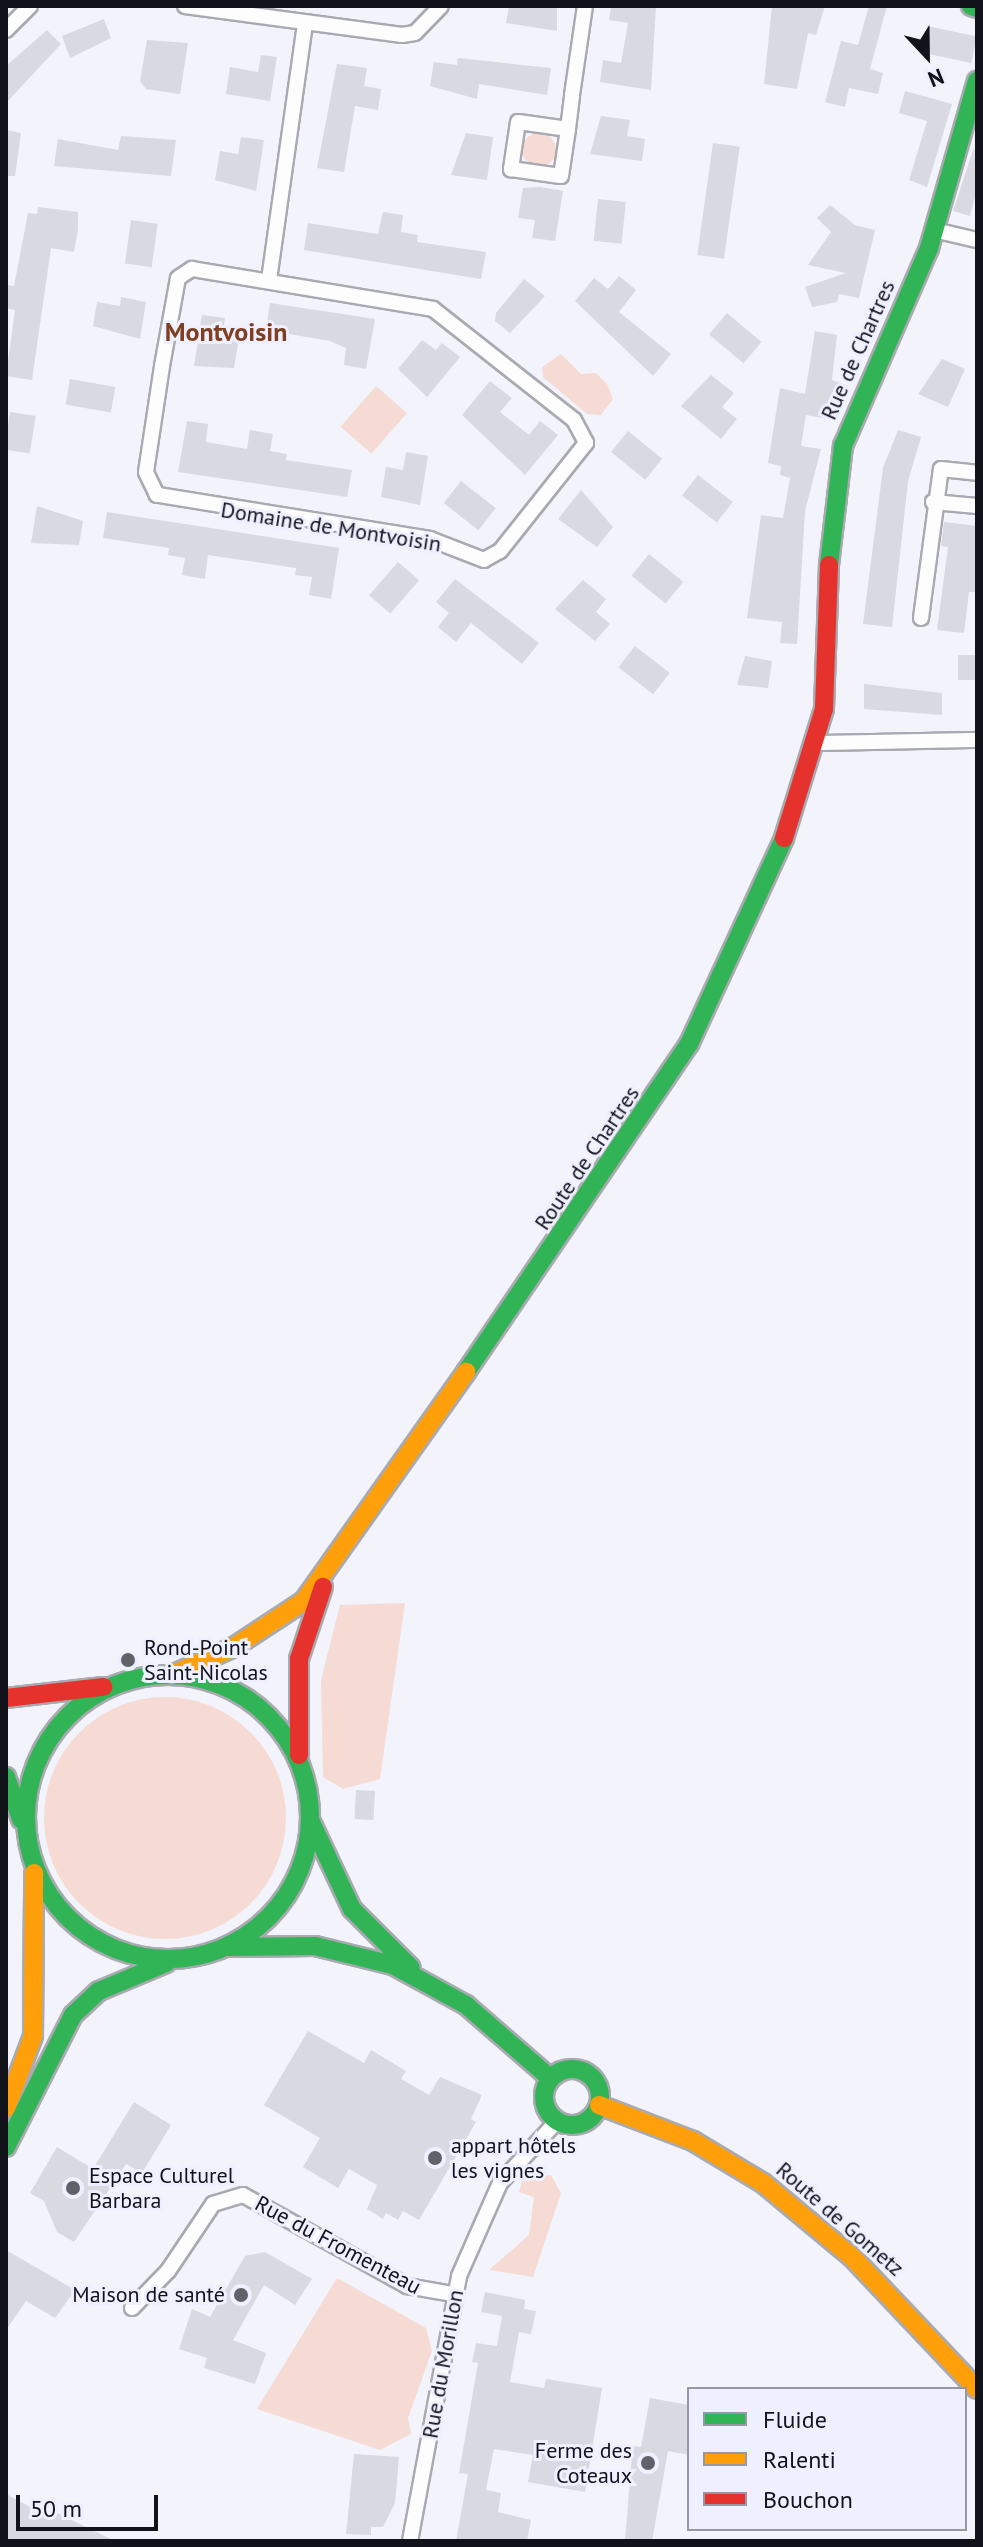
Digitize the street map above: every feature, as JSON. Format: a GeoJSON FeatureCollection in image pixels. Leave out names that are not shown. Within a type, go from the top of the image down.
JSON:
{"type":"FeatureCollection","features":[{"type":"Feature","properties":{"kind":"main road"},"geometry":{"type":"LineString","coordinates":[[971,6],[977,8]]}},
{"type":"Feature","properties":{"kind":"main road","name":"Rue de Chartres"},"geometry":{"type":"LineString","coordinates":[[817,743],[824,709],[830,531],[843,446],[934,230],[977,81]]}},
{"type":"Feature","properties":{"kind":"main road","name":"Route de Chartres"},"geometry":{"type":"LineString","coordinates":[[172,1675],[274,1625],[332,1565],[675,1070],[771,873],[817,743]]}},
{"type":"Feature","properties":{"kind":"main road","name":"Route de Chartres"},"geometry":{"type":"LineString","coordinates":[[300,1763],[299,1659],[332,1565]]}},
{"type":"Feature","properties":{"kind":"main road"},"geometry":{"type":"LineString","coordinates":[[6,1698],[172,1675],[213,1682],[249,1700],[279,1728],[300,1763],[310,1819],[352,1909],[420,1976],[466,2005],[550,2078]]}},
{"type":"Feature","properties":{"kind":"main road"},"geometry":{"type":"LineString","coordinates":[[25,1828],[30,1779],[52,1734],[80,1705],[114,1685]]}},
{"type":"Feature","properties":{"kind":"main road"},"geometry":{"type":"LineString","coordinates":[[6,1777],[25,1828],[34,1869],[33,2036],[6,2108]]}},
{"type":"Feature","properties":{"kind":"main road"},"geometry":{"type":"LineString","coordinates":[[227,1947],[261,1926],[287,1896],[304,1859],[310,1819]]}},
{"type":"Feature","properties":{"kind":"main road"},"geometry":{"type":"LineString","coordinates":[[34,1869],[54,1904],[82,1932],[126,1954],[175,1960]]}},
{"type":"Feature","properties":{"kind":"main road"},"geometry":{"type":"LineString","coordinates":[[6,2147],[73,2015],[99,1991],[175,1960],[227,1947],[315,1946],[420,1976]]}},
{"type":"Feature","properties":{"kind":"main road"},"geometry":{"type":"LineString","coordinates":[[567,2068],[586,2072],[599,2086],[599,2105],[582,2124],[557,2121],[545,2106],[550,2078],[567,2068]]}},
{"type":"Feature","properties":{"kind":"main road","name":"Route de Gometz"},"geometry":{"type":"LineString","coordinates":[[599,2105],[693,2141],[763,2183],[853,2258],[977,2389]]}},
{"type":"Feature","properties":{"kind":"street"},"geometry":{"type":"LineString","coordinates":[[6,30],[30,6]]}},
{"type":"Feature","properties":{"kind":"street"},"geometry":{"type":"LineString","coordinates":[[185,6],[402,35],[415,33],[441,6]]}},
{"type":"Feature","properties":{"kind":"street"},"geometry":{"type":"LineString","coordinates":[[568,129],[518,122],[511,169],[561,176],[568,129],[585,6]]}},
{"type":"Feature","properties":{"kind":"street"},"geometry":{"type":"LineString","coordinates":[[269,280],[305,24]]}},
{"type":"Feature","properties":{"kind":"street"},"geometry":{"type":"LineString","coordinates":[[934,230],[977,240]]}},
{"type":"Feature","properties":{"kind":"street","name":"Domaine de Montvoisin"},"geometry":{"type":"LineString","coordinates":[[192,269],[269,280],[433,309],[574,420],[584,432],[580,455],[500,551],[484,560],[430,539],[157,495],[146,472],[178,278],[192,269]]}},
{"type":"Feature","properties":{"kind":"street"},"geometry":{"type":"LineString","coordinates":[[921,618],[933,502],[941,469],[977,473]]}},
{"type":"Feature","properties":{"kind":"street"},"geometry":{"type":"LineString","coordinates":[[933,502],[977,506]]}},
{"type":"Feature","properties":{"kind":"street"},"geometry":{"type":"LineString","coordinates":[[817,743],[977,740]]}},
{"type":"Feature","properties":{"kind":"street","name":"Rue du Morillon"},"geometry":{"type":"LineString","coordinates":[[410,2541],[453,2294],[500,2183],[557,2121]]}},
{"type":"Feature","properties":{"kind":"street","name":"Rue du Fromenteau"},"geometry":{"type":"LineString","coordinates":[[132,2308],[168,2271],[213,2204],[243,2195],[407,2286],[453,2294]]}},
{"type":"Feature","properties":{"kind":"shaded area"},"geometry":{"type":"Polygon","coordinates":[[[539,133],[551,138],[556,150],[551,162],[539,167],[527,162],[522,150],[527,138],[539,133]]]}},
{"type":"Feature","properties":{"kind":"shaded area"},"geometry":{"type":"Polygon","coordinates":[[[561,354],[581,374],[596,373],[607,384],[613,399],[601,415],[587,414],[543,377],[542,367],[561,354]]]}},
{"type":"Feature","properties":{"kind":"shaded area"},"geometry":{"type":"Polygon","coordinates":[[[376,386],[407,413],[372,454],[341,427],[376,386]]]}},
{"type":"Feature","properties":{"kind":"shaded area"},"geometry":{"type":"Polygon","coordinates":[[[405,1603],[380,1779],[343,1789],[323,1777],[321,1680],[340,1605],[405,1603]]]}},
{"type":"Feature","properties":{"kind":"shaded area"},"geometry":{"type":"Polygon","coordinates":[[[165,1697],[189,1699],[211,1706],[251,1732],[277,1772],[284,1794],[284,1842],[277,1864],[251,1904],[211,1930],[189,1937],[165,1939],[141,1937],[119,1930],[79,1904],[53,1864],[46,1842],[44,1818],[46,1794],[53,1772],[79,1732],[119,1706],[141,1699],[165,1697]]]}},
{"type":"Feature","properties":{"kind":"shaded area"},"geometry":{"type":"Polygon","coordinates":[[[551,2175],[561,2193],[533,2277],[489,2270],[529,2235],[534,2197],[519,2192],[523,2177],[551,2175]]]}},
{"type":"Feature","properties":{"kind":"shaded area"},"geometry":{"type":"Polygon","coordinates":[[[337,2278],[426,2328],[432,2351],[408,2418],[411,2434],[380,2450],[257,2409],[337,2278]]]}},
{"type":"Feature","properties":{"kind":"building"},"geometry":{"type":"Polygon","coordinates":[[[509,6],[557,6],[557,31],[506,23],[509,6]]]}},
{"type":"Feature","properties":{"kind":"building"},"geometry":{"type":"Polygon","coordinates":[[[611,6],[656,6],[651,90],[600,82],[603,60],[621,63],[628,23],[609,20],[611,6]]]}},
{"type":"Feature","properties":{"kind":"building"},"geometry":{"type":"Polygon","coordinates":[[[772,6],[825,6],[816,35],[808,33],[797,89],[764,84],[772,6]]]}},
{"type":"Feature","properties":{"kind":"building"},"geometry":{"type":"Polygon","coordinates":[[[869,6],[887,6],[870,69],[883,73],[878,94],[849,88],[845,107],[825,102],[841,41],[858,45],[869,6]]]}},
{"type":"Feature","properties":{"kind":"building"},"geometry":{"type":"Polygon","coordinates":[[[104,19],[111,38],[70,58],[62,36],[104,19]]]}},
{"type":"Feature","properties":{"kind":"building"},"geometry":{"type":"Polygon","coordinates":[[[927,26],[977,37],[971,63],[921,52],[927,26]]]}},
{"type":"Feature","properties":{"kind":"building"},"geometry":{"type":"Polygon","coordinates":[[[47,30],[61,44],[6,103],[6,66],[47,30]]]}},
{"type":"Feature","properties":{"kind":"building"},"geometry":{"type":"Polygon","coordinates":[[[147,40],[188,43],[180,94],[146,89],[140,81],[147,40]]]}},
{"type":"Feature","properties":{"kind":"building"},"geometry":{"type":"Polygon","coordinates":[[[261,55],[277,57],[270,101],[226,94],[230,67],[258,72],[261,55]]]}},
{"type":"Feature","properties":{"kind":"building"},"geometry":{"type":"Polygon","coordinates":[[[458,58],[551,68],[547,95],[479,84],[477,99],[430,86],[434,62],[457,65],[458,58]]]}},
{"type":"Feature","properties":{"kind":"building"},"geometry":{"type":"Polygon","coordinates":[[[337,64],[367,68],[364,86],[381,89],[378,110],[355,106],[344,172],[317,168],[337,64]]]}},
{"type":"Feature","properties":{"kind":"building"},"geometry":{"type":"Polygon","coordinates":[[[905,91],[952,104],[927,187],[909,180],[927,121],[899,113],[905,91]]]}},
{"type":"Feature","properties":{"kind":"building"},"geometry":{"type":"Polygon","coordinates":[[[601,116],[630,120],[627,136],[645,139],[642,161],[590,154],[601,116]]]}},
{"type":"Feature","properties":{"kind":"building"},"geometry":{"type":"Polygon","coordinates":[[[6,130],[21,133],[15,176],[6,176],[6,130]]]}},
{"type":"Feature","properties":{"kind":"building"},"geometry":{"type":"Polygon","coordinates":[[[466,133],[493,137],[487,180],[451,175],[466,133]]]}},
{"type":"Feature","properties":{"kind":"building"},"geometry":{"type":"Polygon","coordinates":[[[121,136],[176,140],[171,176],[54,166],[58,139],[118,150],[121,136]]]}},
{"type":"Feature","properties":{"kind":"building"},"geometry":{"type":"Polygon","coordinates":[[[241,137],[264,140],[256,191],[215,180],[220,151],[238,154],[241,137]]]}},
{"type":"Feature","properties":{"kind":"building"},"geometry":{"type":"Polygon","coordinates":[[[713,143],[740,147],[724,259],[697,255],[713,143]]]}},
{"type":"Feature","properties":{"kind":"building"},"geometry":{"type":"Polygon","coordinates":[[[974,147],[977,189],[970,216],[953,211],[974,147]]]}},
{"type":"Feature","properties":{"kind":"building"},"geometry":{"type":"Polygon","coordinates":[[[523,188],[563,191],[555,241],[532,238],[535,220],[518,218],[523,188]]]}},
{"type":"Feature","properties":{"kind":"building"},"geometry":{"type":"Polygon","coordinates":[[[598,199],[626,202],[621,244],[594,241],[598,199]]]}},
{"type":"Feature","properties":{"kind":"building"},"geometry":{"type":"Polygon","coordinates":[[[830,205],[855,225],[875,230],[859,298],[839,294],[837,302],[812,307],[805,287],[846,273],[808,265],[831,232],[817,218],[830,205]]]}},
{"type":"Feature","properties":{"kind":"building"},"geometry":{"type":"Polygon","coordinates":[[[38,207],[78,212],[78,230],[74,252],[51,248],[32,380],[6,376],[15,310],[6,308],[6,285],[14,286],[28,213],[37,214],[38,207]]]}},
{"type":"Feature","properties":{"kind":"building"},"geometry":{"type":"Polygon","coordinates":[[[383,212],[403,215],[401,232],[418,235],[417,242],[486,252],[481,279],[304,250],[308,223],[378,234],[383,212]]]}},
{"type":"Feature","properties":{"kind":"building"},"geometry":{"type":"Polygon","coordinates":[[[131,220],[158,224],[152,267],[125,264],[131,220]]]}},
{"type":"Feature","properties":{"kind":"building"},"geometry":{"type":"Polygon","coordinates":[[[619,276],[636,290],[619,312],[671,354],[653,376],[575,301],[594,278],[608,289],[619,276]]]}},
{"type":"Feature","properties":{"kind":"building"},"geometry":{"type":"Polygon","coordinates":[[[524,279],[545,296],[510,333],[495,321],[496,313],[524,279]]]}},
{"type":"Feature","properties":{"kind":"building"},"geometry":{"type":"Polygon","coordinates":[[[121,297],[146,302],[140,339],[93,326],[97,302],[120,306],[121,297]]]}},
{"type":"Feature","properties":{"kind":"building"},"geometry":{"type":"Polygon","coordinates":[[[270,303],[375,319],[366,369],[344,365],[346,348],[330,341],[266,330],[270,303]]]}},
{"type":"Feature","properties":{"kind":"building"},"geometry":{"type":"Polygon","coordinates":[[[727,313],[761,342],[743,363],[709,334],[727,313]]]}},
{"type":"Feature","properties":{"kind":"building"},"geometry":{"type":"Polygon","coordinates":[[[202,315],[225,318],[222,335],[239,338],[234,368],[194,366],[202,315]]]}},
{"type":"Feature","properties":{"kind":"building"},"geometry":{"type":"Polygon","coordinates":[[[815,331],[837,335],[832,380],[843,384],[829,419],[806,415],[801,446],[821,449],[805,511],[797,644],[780,643],[782,622],[747,618],[761,515],[783,518],[790,478],[780,475],[781,466],[768,463],[780,388],[805,394],[815,331]]]}},
{"type":"Feature","properties":{"kind":"building"},"geometry":{"type":"Polygon","coordinates":[[[422,340],[436,350],[442,343],[460,357],[427,397],[398,369],[422,340]]]}},
{"type":"Feature","properties":{"kind":"building"},"geometry":{"type":"Polygon","coordinates":[[[942,359],[965,369],[948,407],[918,394],[942,359]]]}},
{"type":"Feature","properties":{"kind":"building"},"geometry":{"type":"Polygon","coordinates":[[[711,375],[734,393],[722,407],[737,419],[721,439],[681,406],[711,375]]]}},
{"type":"Feature","properties":{"kind":"building"},"geometry":{"type":"Polygon","coordinates":[[[70,379],[115,387],[111,413],[65,405],[70,379]]]}},
{"type":"Feature","properties":{"kind":"building"},"geometry":{"type":"Polygon","coordinates":[[[490,381],[512,398],[500,412],[529,435],[540,421],[558,435],[525,475],[462,415],[490,381]]]}},
{"type":"Feature","properties":{"kind":"building"},"geometry":{"type":"Polygon","coordinates":[[[10,412],[36,416],[30,454],[6,450],[10,412]]]}},
{"type":"Feature","properties":{"kind":"building"},"geometry":{"type":"Polygon","coordinates":[[[187,421],[208,424],[206,442],[247,449],[250,430],[273,434],[270,451],[287,454],[286,460],[352,470],[347,497],[178,472],[187,421]]]}},
{"type":"Feature","properties":{"kind":"building"},"geometry":{"type":"Polygon","coordinates":[[[898,430],[921,437],[908,481],[892,627],[863,624],[883,468],[898,430]]]}},
{"type":"Feature","properties":{"kind":"building"},"geometry":{"type":"Polygon","coordinates":[[[628,431],[662,459],[645,480],[611,452],[628,431]]]}},
{"type":"Feature","properties":{"kind":"building"},"geometry":{"type":"Polygon","coordinates":[[[406,452],[428,456],[420,505],[381,497],[386,467],[403,470],[406,452]]]}},
{"type":"Feature","properties":{"kind":"building"},"geometry":{"type":"Polygon","coordinates":[[[698,475],[733,502],[717,523],[682,495],[698,475]]]}},
{"type":"Feature","properties":{"kind":"building"},"geometry":{"type":"Polygon","coordinates":[[[461,481],[496,508],[478,530],[444,503],[461,481]]]}},
{"type":"Feature","properties":{"kind":"building"},"geometry":{"type":"Polygon","coordinates":[[[581,490],[613,527],[597,547],[558,519],[581,490]]]}},
{"type":"Feature","properties":{"kind":"building"},"geometry":{"type":"Polygon","coordinates":[[[37,506],[83,521],[79,545],[31,543],[37,506]]]}},
{"type":"Feature","properties":{"kind":"building"},"geometry":{"type":"Polygon","coordinates":[[[107,512],[339,548],[331,599],[309,595],[312,577],[295,575],[296,568],[208,555],[205,579],[182,575],[185,558],[168,555],[169,548],[103,538],[107,512]]]}},
{"type":"Feature","properties":{"kind":"building"},"geometry":{"type":"Polygon","coordinates":[[[944,522],[977,526],[977,592],[969,592],[964,633],[937,630],[948,547],[941,546],[944,522]]]}},
{"type":"Feature","properties":{"kind":"building"},"geometry":{"type":"Polygon","coordinates":[[[649,554],[683,582],[666,603],[631,576],[649,554]]]}},
{"type":"Feature","properties":{"kind":"building"},"geometry":{"type":"Polygon","coordinates":[[[398,562],[419,580],[390,614],[369,595],[398,562]]]}},
{"type":"Feature","properties":{"kind":"building"},"geometry":{"type":"Polygon","coordinates":[[[455,579],[539,643],[522,664],[471,623],[456,642],[438,627],[449,613],[436,602],[455,579]]]}},
{"type":"Feature","properties":{"kind":"building"},"geometry":{"type":"Polygon","coordinates":[[[583,580],[606,599],[596,612],[610,624],[595,641],[555,609],[583,580]]]}},
{"type":"Feature","properties":{"kind":"building"},"geometry":{"type":"Polygon","coordinates":[[[635,646],[670,673],[653,694],[618,667],[635,646]]]}},
{"type":"Feature","properties":{"kind":"building"},"geometry":{"type":"Polygon","coordinates":[[[958,655],[977,655],[977,680],[958,680],[958,655]]]}},
{"type":"Feature","properties":{"kind":"building"},"geometry":{"type":"Polygon","coordinates":[[[745,656],[772,661],[768,688],[737,685],[745,656]]]}},
{"type":"Feature","properties":{"kind":"building"},"geometry":{"type":"Polygon","coordinates":[[[864,684],[942,693],[942,715],[864,709],[864,684]]]}},
{"type":"Feature","properties":{"kind":"building"},"geometry":{"type":"Polygon","coordinates":[[[356,1790],[375,1791],[373,1820],[354,1819],[356,1790]]]}},
{"type":"Feature","properties":{"kind":"building"},"geometry":{"type":"Polygon","coordinates":[[[308,2031],[364,2063],[371,2050],[406,2071],[401,2079],[429,2095],[440,2077],[482,2095],[471,2119],[476,2122],[419,2220],[403,2211],[398,2220],[386,2213],[383,2219],[367,2209],[377,2185],[349,2169],[338,2188],[303,2167],[320,2138],[264,2105],[308,2031]]]}},
{"type":"Feature","properties":{"kind":"building"},"geometry":{"type":"Polygon","coordinates":[[[134,2102],[171,2125],[142,2173],[126,2164],[74,2242],[57,2232],[44,2201],[30,2193],[57,2147],[93,2169],[134,2102]]]}},
{"type":"Feature","properties":{"kind":"building"},"geometry":{"type":"Polygon","coordinates":[[[6,2250],[75,2290],[55,2318],[26,2301],[6,2330],[6,2250]]]}},
{"type":"Feature","properties":{"kind":"building"},"geometry":{"type":"Polygon","coordinates":[[[265,2252],[312,2279],[295,2305],[264,2285],[233,2340],[266,2353],[255,2384],[204,2368],[207,2358],[179,2349],[192,2309],[210,2317],[245,2256],[265,2252]]]}},
{"type":"Feature","properties":{"kind":"building"},"geometry":{"type":"Polygon","coordinates":[[[485,2292],[525,2300],[524,2309],[536,2311],[531,2334],[519,2332],[510,2382],[544,2388],[546,2379],[602,2388],[585,2492],[528,2482],[533,2455],[494,2449],[486,2490],[501,2493],[498,2512],[531,2520],[527,2541],[456,2541],[468,2474],[459,2473],[478,2363],[472,2362],[476,2343],[497,2346],[502,2316],[481,2312],[485,2292]]]}},
{"type":"Feature","properties":{"kind":"building","name":"Ferme des Coteaux"},"geometry":{"type":"Polygon","coordinates":[[[650,2398],[687,2405],[687,2455],[668,2451],[652,2541],[625,2541],[632,2455],[635,2446],[641,2447],[650,2398]]]}},
{"type":"Feature","properties":{"kind":"building"},"geometry":{"type":"Polygon","coordinates":[[[354,2454],[399,2457],[395,2503],[383,2527],[371,2527],[371,2535],[346,2534],[354,2454]]]}},
{"type":"Feature","properties":{"kind":"building"},"geometry":{"type":"Polygon","coordinates":[[[6,2494],[51,2518],[55,2512],[115,2541],[6,2541],[6,2494]]]}},
{"type":"Feature","properties":{"kind":"traffic: fast"},"geometry":{"type":"LineString","coordinates":[[971,6],[977,8]]}},
{"type":"Feature","properties":{"kind":"traffic: fast"},"geometry":{"type":"LineString","coordinates":[[829,565],[843,446],[929,248],[977,81]]}},
{"type":"Feature","properties":{"kind":"traffic: fast"},"geometry":{"type":"LineString","coordinates":[[466,1372],[689,1044],[784,838]]}},
{"type":"Feature","properties":{"kind":"traffic: fast"},"geometry":{"type":"LineString","coordinates":[[182,1675],[235,1691],[269,1716],[300,1763],[308,1789],[310,1817],[308,1845],[300,1871],[269,1918],[222,1949],[196,1957],[154,1959],[101,1943],[67,1918],[36,1871],[28,1845],[26,1803],[42,1750],[67,1716],[114,1685],[140,1677],[182,1675]]}},
{"type":"Feature","properties":{"kind":"traffic: fast"},"geometry":{"type":"LineString","coordinates":[[6,1777],[21,1819]]}},
{"type":"Feature","properties":{"kind":"traffic: fast"},"geometry":{"type":"LineString","coordinates":[[311,1822],[352,1909],[411,1968]]}},
{"type":"Feature","properties":{"kind":"traffic: fast"},"geometry":{"type":"LineString","coordinates":[[227,1947],[315,1946],[393,1965],[466,2005],[550,2078]]}},
{"type":"Feature","properties":{"kind":"traffic: fast"},"geometry":{"type":"LineString","coordinates":[[6,2147],[73,2015],[99,1991],[166,1963]]}},
{"type":"Feature","properties":{"kind":"traffic: fast"},"geometry":{"type":"LineString","coordinates":[[572,2069],[592,2077],[600,2097],[592,2117],[572,2125],[552,2117],[544,2097],[552,2077],[572,2069]]}},
{"type":"Feature","properties":{"kind":"traffic: slow"},"geometry":{"type":"LineString","coordinates":[[172,1675],[234,1647],[304,1601],[466,1372]]}},
{"type":"Feature","properties":{"kind":"traffic: slow"},"geometry":{"type":"LineString","coordinates":[[6,2108],[33,2036],[34,1873]]}},
{"type":"Feature","properties":{"kind":"traffic: slow"},"geometry":{"type":"LineString","coordinates":[[599,2105],[693,2141],[763,2183],[853,2258],[977,2389]]}},
{"type":"Feature","properties":{"kind":"traffic: jam"},"geometry":{"type":"LineString","coordinates":[[784,838],[824,709],[829,565]]}},
{"type":"Feature","properties":{"kind":"traffic: jam"},"geometry":{"type":"LineString","coordinates":[[299,1755],[299,1659],[323,1587]]}},
{"type":"Feature","properties":{"kind":"traffic: jam"},"geometry":{"type":"LineString","coordinates":[[6,1698],[103,1687]]}},
{"type":"Feature","properties":{"kind":"place","name":"Rond-Point Saint-Nicolas"},"geometry":{"type":"Point","coordinates":[128,1660]}},
{"type":"Feature","properties":{"kind":"place","name":"appart hôtels les vignes"},"geometry":{"type":"Point","coordinates":[435,2158]}},
{"type":"Feature","properties":{"kind":"place","name":"Espace Culturel Barbara"},"geometry":{"type":"Point","coordinates":[73,2188]}},
{"type":"Feature","properties":{"kind":"place","name":"Maison de santé"},"geometry":{"type":"Point","coordinates":[241,2295]}},
{"type":"Feature","properties":{"kind":"place","name":"Ferme des Coteaux"},"geometry":{"type":"Point","coordinates":[648,2463]}},
{"type":"Feature","properties":{"kind":"district","name":"Montvoisin"},"geometry":{"type":"Point","coordinates":[226,332]}}]}
